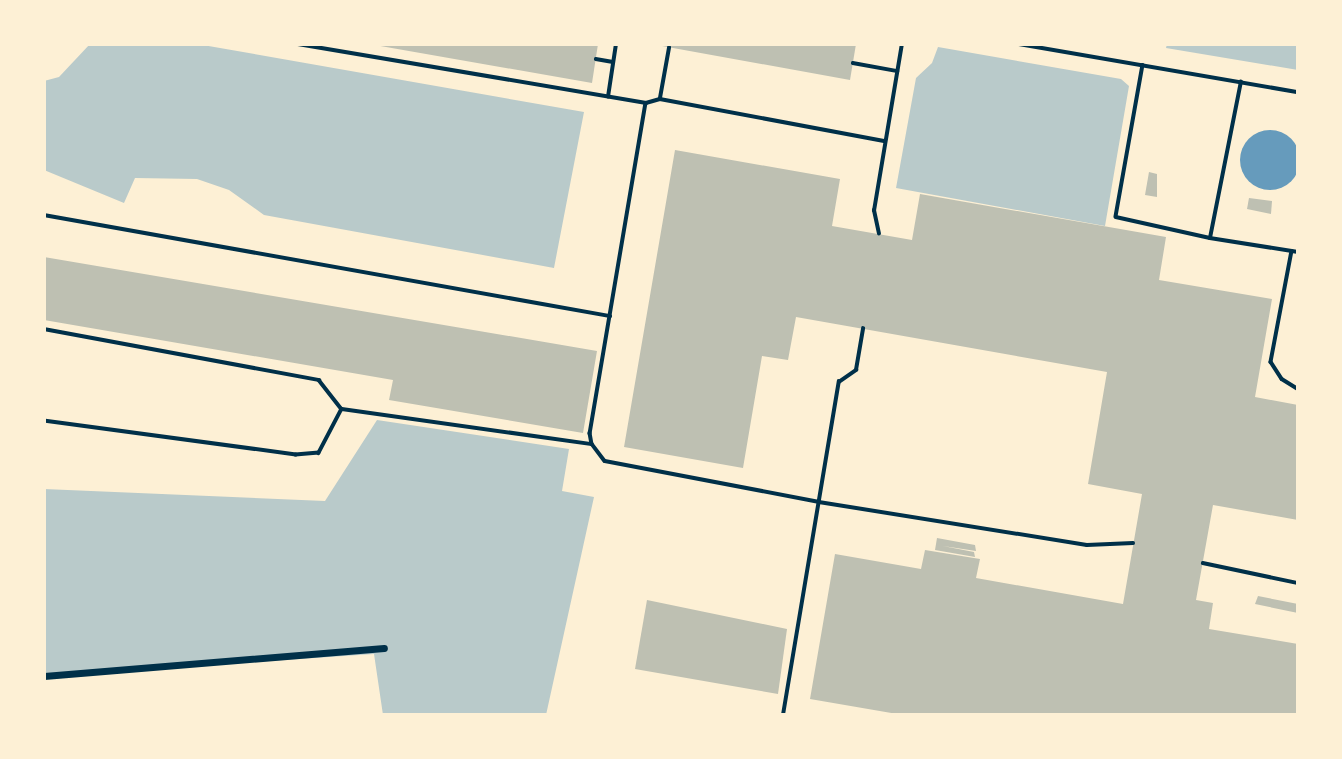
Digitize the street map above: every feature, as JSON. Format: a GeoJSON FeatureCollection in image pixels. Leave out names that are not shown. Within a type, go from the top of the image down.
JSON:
{"type":"FeatureCollection","features":[{"type":"Feature","properties":{"kind":"street"},"geometry":{"type":"LineString","coordinates":[[44,676],[384,648]]}},
{"type":"Feature","properties":{"kind":"lane"},"geometry":{"type":"LineString","coordinates":[[298,44],[646,103],[660,99],[886,141]]}},
{"type":"Feature","properties":{"kind":"lane"},"geometry":{"type":"LineString","coordinates":[[608,97],[617,44]]}},
{"type":"Feature","properties":{"kind":"lane"},"geometry":{"type":"LineString","coordinates":[[879,234],[874,211],[902,44]]}},
{"type":"Feature","properties":{"kind":"lane"},"geometry":{"type":"LineString","coordinates":[[1019,44],[1298,92]]}},
{"type":"Feature","properties":{"kind":"lane"},"geometry":{"type":"LineString","coordinates":[[660,99],[668,48]]}},
{"type":"Feature","properties":{"kind":"lane"},"geometry":{"type":"LineString","coordinates":[[596,59],[613,62]]}},
{"type":"Feature","properties":{"kind":"lane"},"geometry":{"type":"LineString","coordinates":[[853,63],[897,71]]}},
{"type":"Feature","properties":{"kind":"lane"},"geometry":{"type":"LineString","coordinates":[[1143,65],[1116,217],[1210,238],[1298,252]]}},
{"type":"Feature","properties":{"kind":"lane"},"geometry":{"type":"LineString","coordinates":[[1210,238],[1241,82]]}},
{"type":"Feature","properties":{"kind":"lane"},"geometry":{"type":"LineString","coordinates":[[592,444],[610,316],[646,103]]}},
{"type":"Feature","properties":{"kind":"lane"},"geometry":{"type":"LineString","coordinates":[[44,215],[610,316]]}},
{"type":"Feature","properties":{"kind":"lane"},"geometry":{"type":"LineString","coordinates":[[1292,251],[1271,362],[1282,379],[1298,389]]}},
{"type":"Feature","properties":{"kind":"lane"},"geometry":{"type":"LineString","coordinates":[[783,715],[839,382],[856,370],[863,329]]}},
{"type":"Feature","properties":{"kind":"lane"},"geometry":{"type":"LineString","coordinates":[[44,330],[319,380],[342,409],[592,444],[605,461],[615,466],[1087,545],[1133,543]]}},
{"type":"Feature","properties":{"kind":"lane"},"geometry":{"type":"LineString","coordinates":[[44,421],[296,455],[320,453],[342,409]]}},
{"type":"Feature","properties":{"kind":"lane"},"geometry":{"type":"LineString","coordinates":[[1203,563],[1298,583]]}},
{"type":"Feature","properties":{"kind":"shaded area"},"geometry":{"type":"Polygon","coordinates":[[[90,44],[197,44],[584,112],[554,268],[264,215],[229,190],[197,179],[135,178],[124,203],[44,170],[44,81],[59,77],[90,44]]]}},
{"type":"Feature","properties":{"kind":"shaded area"},"geometry":{"type":"Polygon","coordinates":[[[1167,44],[1298,44],[1298,70],[1166,48],[1167,44]]]}},
{"type":"Feature","properties":{"kind":"shaded area"},"geometry":{"type":"Polygon","coordinates":[[[938,47],[1121,79],[1129,86],[1105,226],[896,188],[916,78],[932,63],[938,47]]]}},
{"type":"Feature","properties":{"kind":"shaded area"},"geometry":{"type":"Polygon","coordinates":[[[377,420],[569,449],[562,491],[594,497],[546,715],[383,715],[374,654],[44,676],[44,489],[325,501],[377,420]]]}},
{"type":"Feature","properties":{"kind":"water"},"geometry":{"type":"Polygon","coordinates":[[[1270,130],[1287,135],[1295,143],[1300,160],[1295,177],[1287,185],[1270,190],[1253,185],[1245,177],[1240,160],[1245,143],[1253,135],[1270,130]]]}},
{"type":"Feature","properties":{"kind":"building"},"geometry":{"type":"Polygon","coordinates":[[[369,44],[598,44],[592,83],[369,44]]]}},
{"type":"Feature","properties":{"kind":"building"},"geometry":{"type":"Polygon","coordinates":[[[651,44],[856,44],[850,80],[651,44]]]}},
{"type":"Feature","properties":{"kind":"building"},"geometry":{"type":"Polygon","coordinates":[[[675,150],[840,179],[832,226],[912,240],[920,194],[1166,237],[1159,280],[1272,299],[1255,397],[1298,405],[1298,520],[1213,505],[1196,600],[1213,603],[1209,629],[1298,644],[1298,715],[903,715],[810,699],[835,554],[921,569],[925,550],[980,559],[976,578],[1123,604],[1142,494],[1088,484],[1107,372],[796,317],[788,360],[762,356],[743,468],[624,447],[675,150]]]}},
{"type":"Feature","properties":{"kind":"building"},"geometry":{"type":"Polygon","coordinates":[[[1149,172],[1157,174],[1157,197],[1145,195],[1149,172]]]}},
{"type":"Feature","properties":{"kind":"building"},"geometry":{"type":"Polygon","coordinates":[[[1249,198],[1272,201],[1271,214],[1247,209],[1249,198]]]}},
{"type":"Feature","properties":{"kind":"building"},"geometry":{"type":"Polygon","coordinates":[[[44,257],[597,351],[583,433],[389,400],[393,380],[44,320],[44,257]]]}},
{"type":"Feature","properties":{"kind":"building"},"geometry":{"type":"Polygon","coordinates":[[[937,538],[975,545],[976,551],[943,546],[974,552],[975,557],[935,550],[937,538]]]}},
{"type":"Feature","properties":{"kind":"building"},"geometry":{"type":"Polygon","coordinates":[[[1258,596],[1298,604],[1298,613],[1255,604],[1258,596]]]}},
{"type":"Feature","properties":{"kind":"building"},"geometry":{"type":"Polygon","coordinates":[[[647,600],[787,629],[778,694],[635,669],[647,600]]]}}]}
